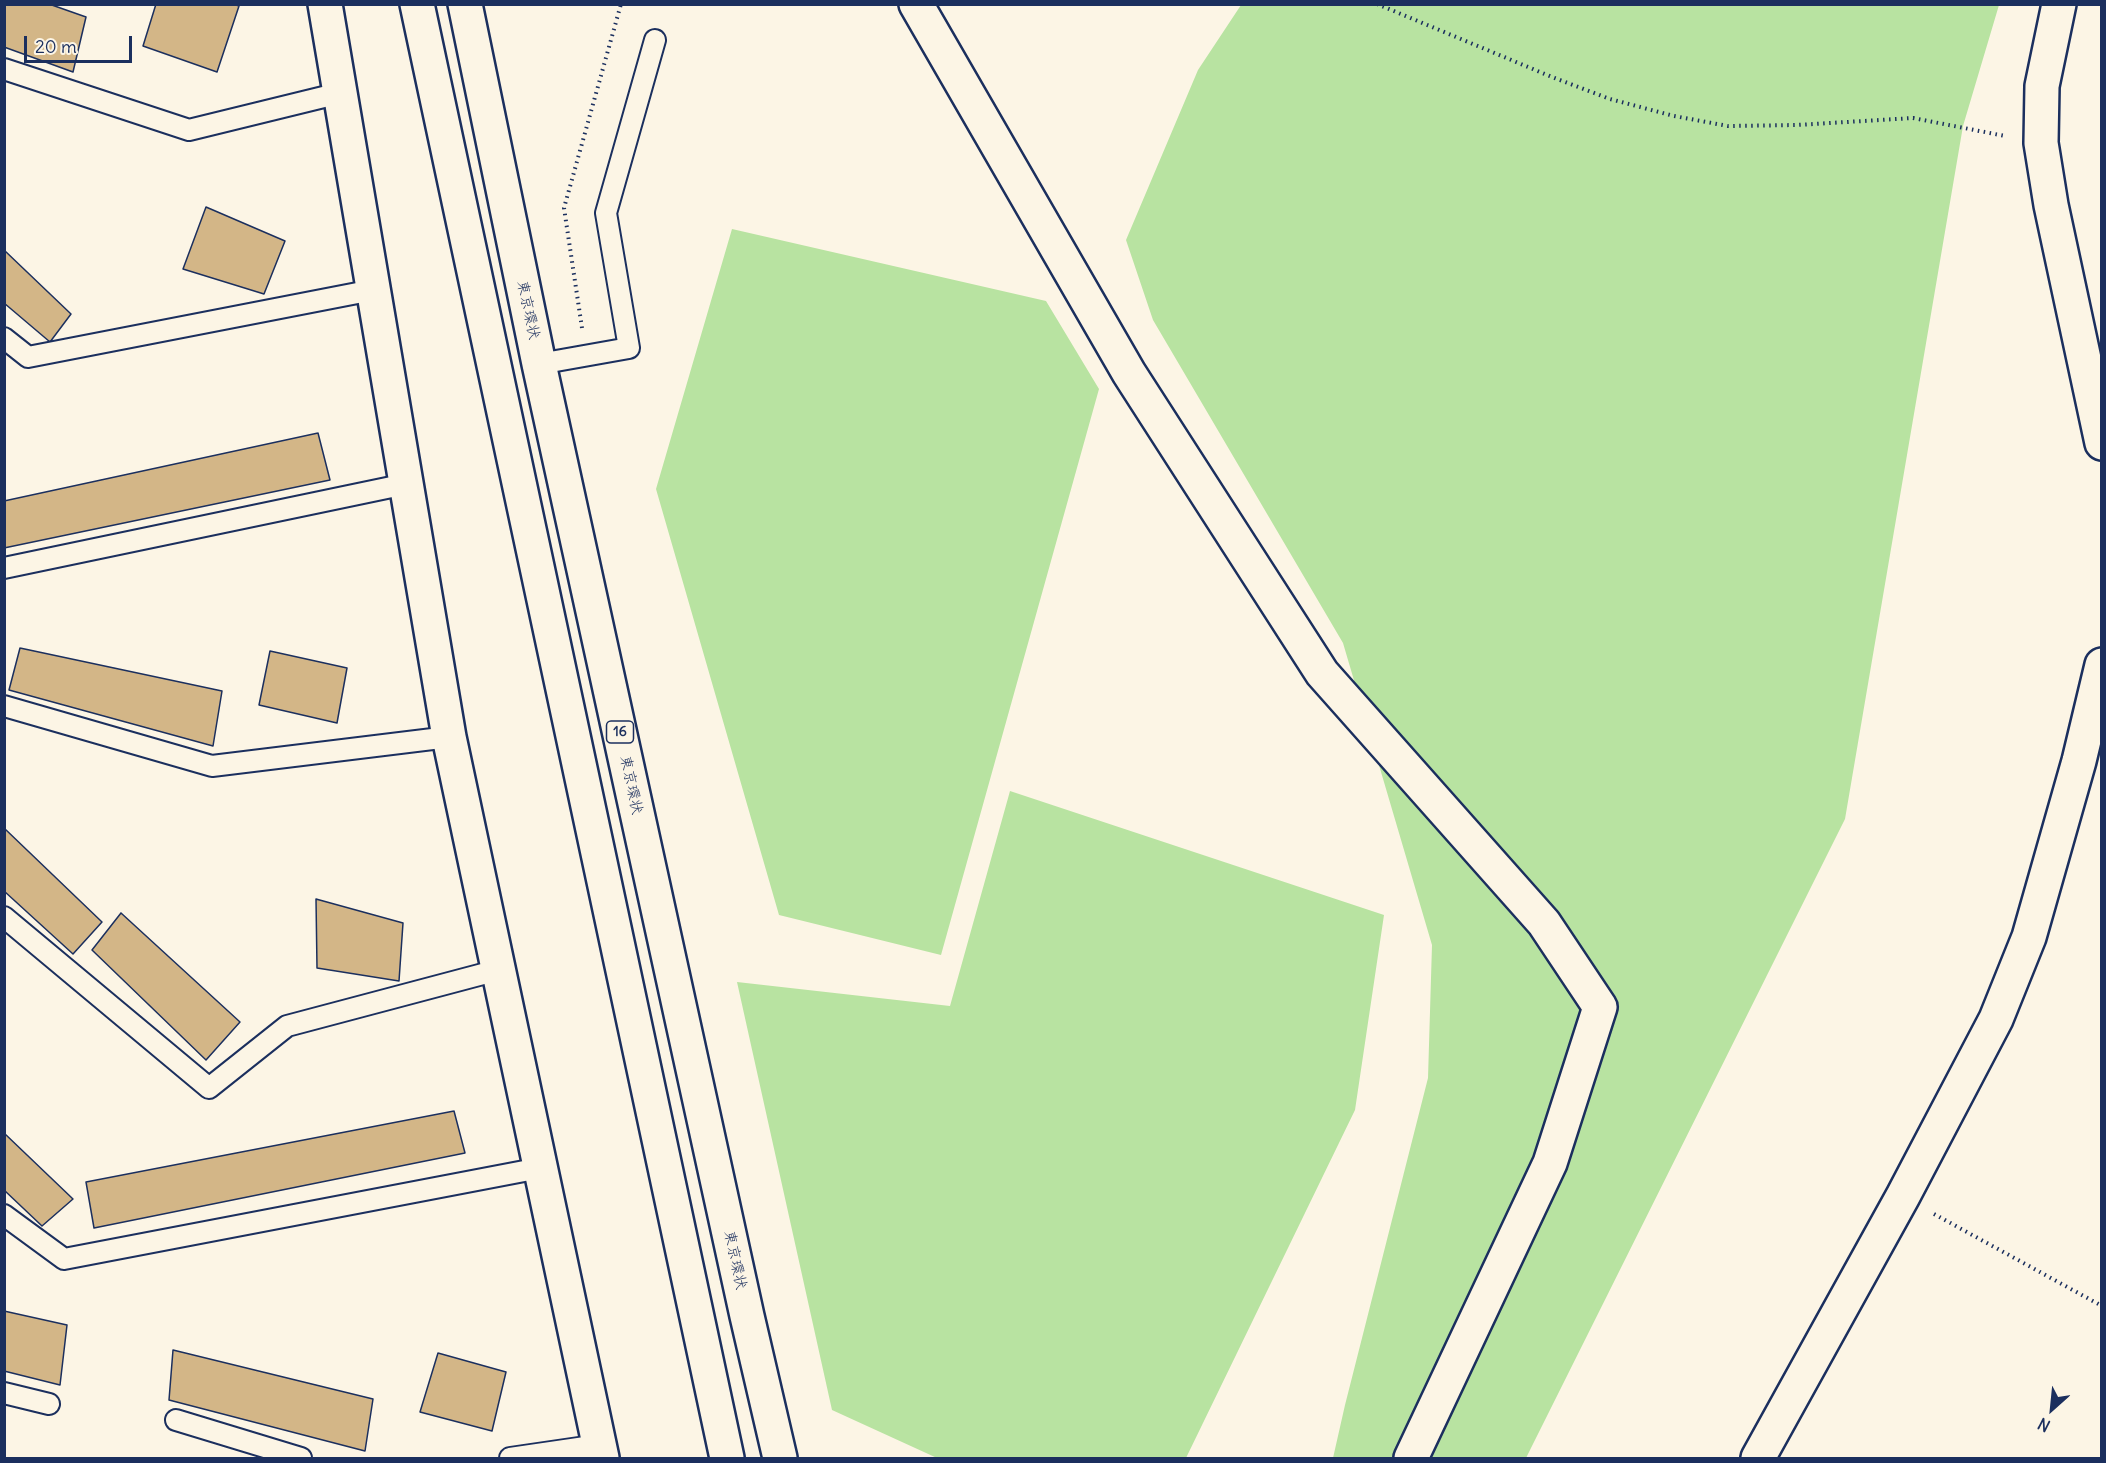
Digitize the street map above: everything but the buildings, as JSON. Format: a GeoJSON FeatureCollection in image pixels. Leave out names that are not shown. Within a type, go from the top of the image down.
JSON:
{"type":"FeatureCollection","features":[{"type":"Feature","properties":{"kind":"main road"},"geometry":{"type":"LineString","coordinates":[[325,4],[449,737],[600,1452]]}},
{"type":"Feature","properties":{"kind":"main road"},"geometry":{"type":"LineString","coordinates":[[417,4],[727,1458]]}},
{"type":"Feature","properties":{"kind":"main road","name":"東京環状"},"geometry":{"type":"LineString","coordinates":[[465,4],[539,364],[780,1458]]}},
{"type":"Feature","properties":{"kind":"main road"},"geometry":{"type":"LineString","coordinates":[[916,4],[1129,373],[1322,673],[1544,923],[1600,1007],[1550,1163],[1411,1458]]}},
{"type":"Feature","properties":{"kind":"main road"},"geometry":{"type":"LineString","coordinates":[[2059,4],[2042,86],[2042,143],[2060,249],[2102,443]]}},
{"type":"Feature","properties":{"kind":"main road"},"geometry":{"type":"LineString","coordinates":[[1758,1458],[1903,1196],[1996,1019],[2029,937],[2079,761],[2102,665]]}},
{"type":"Feature","properties":{"kind":"lane"},"geometry":{"type":"LineString","coordinates":[[539,364],[629,348],[606,213],[655,40]]}},
{"type":"Feature","properties":{"kind":"lane"},"geometry":{"type":"LineString","coordinates":[[4,69],[189,130],[340,93]]}},
{"type":"Feature","properties":{"kind":"lane"},"geometry":{"type":"LineString","coordinates":[[4,338],[28,357],[373,290]]}},
{"type":"Feature","properties":{"kind":"lane"},"geometry":{"type":"LineString","coordinates":[[4,568],[406,484]]}},
{"type":"Feature","properties":{"kind":"lane"},"geometry":{"type":"LineString","coordinates":[[4,706],[212,766],[449,737]]}},
{"type":"Feature","properties":{"kind":"lane"},"geometry":{"type":"LineString","coordinates":[[4,917],[209,1089],[287,1026],[498,970]]}},
{"type":"Feature","properties":{"kind":"lane"},"geometry":{"type":"LineString","coordinates":[[4,1215],[64,1258],[540,1168]]}},
{"type":"Feature","properties":{"kind":"lane"},"geometry":{"type":"LineString","coordinates":[[4,1393],[49,1404]]}},
{"type":"Feature","properties":{"kind":"lane"},"geometry":{"type":"LineString","coordinates":[[176,1420],[301,1458]]}},
{"type":"Feature","properties":{"kind":"lane"},"geometry":{"type":"LineString","coordinates":[[510,1458],[600,1452]]}},
{"type":"Feature","properties":{"kind":"path"},"geometry":{"type":"LineString","coordinates":[[1377,4],[1610,99],[1674,116],[1728,126],[1797,125],[1912,118],[2042,143]]}},
{"type":"Feature","properties":{"kind":"path"},"geometry":{"type":"LineString","coordinates":[[1903,1196],[2102,1306]]}},
{"type":"Feature","properties":{"kind":"green space"},"geometry":{"type":"Polygon","coordinates":[[[1241,5],[1999,5],[1963,126],[1845,819],[1526,1458],[1333,1458],[1428,1078],[1432,945],[1343,643],[1153,320],[1126,240],[1198,70],[1241,5]]]}},
{"type":"Feature","properties":{"kind":"green space"},"geometry":{"type":"Polygon","coordinates":[[[732,229],[1046,301],[1099,389],[941,955],[779,915],[656,489],[732,229]]]}},
{"type":"Feature","properties":{"kind":"green space"},"geometry":{"type":"Polygon","coordinates":[[[1010,791],[1384,915],[1355,1110],[1186,1458],[937,1458],[832,1410],[737,982],[950,1006],[1010,791]]]}}]}
